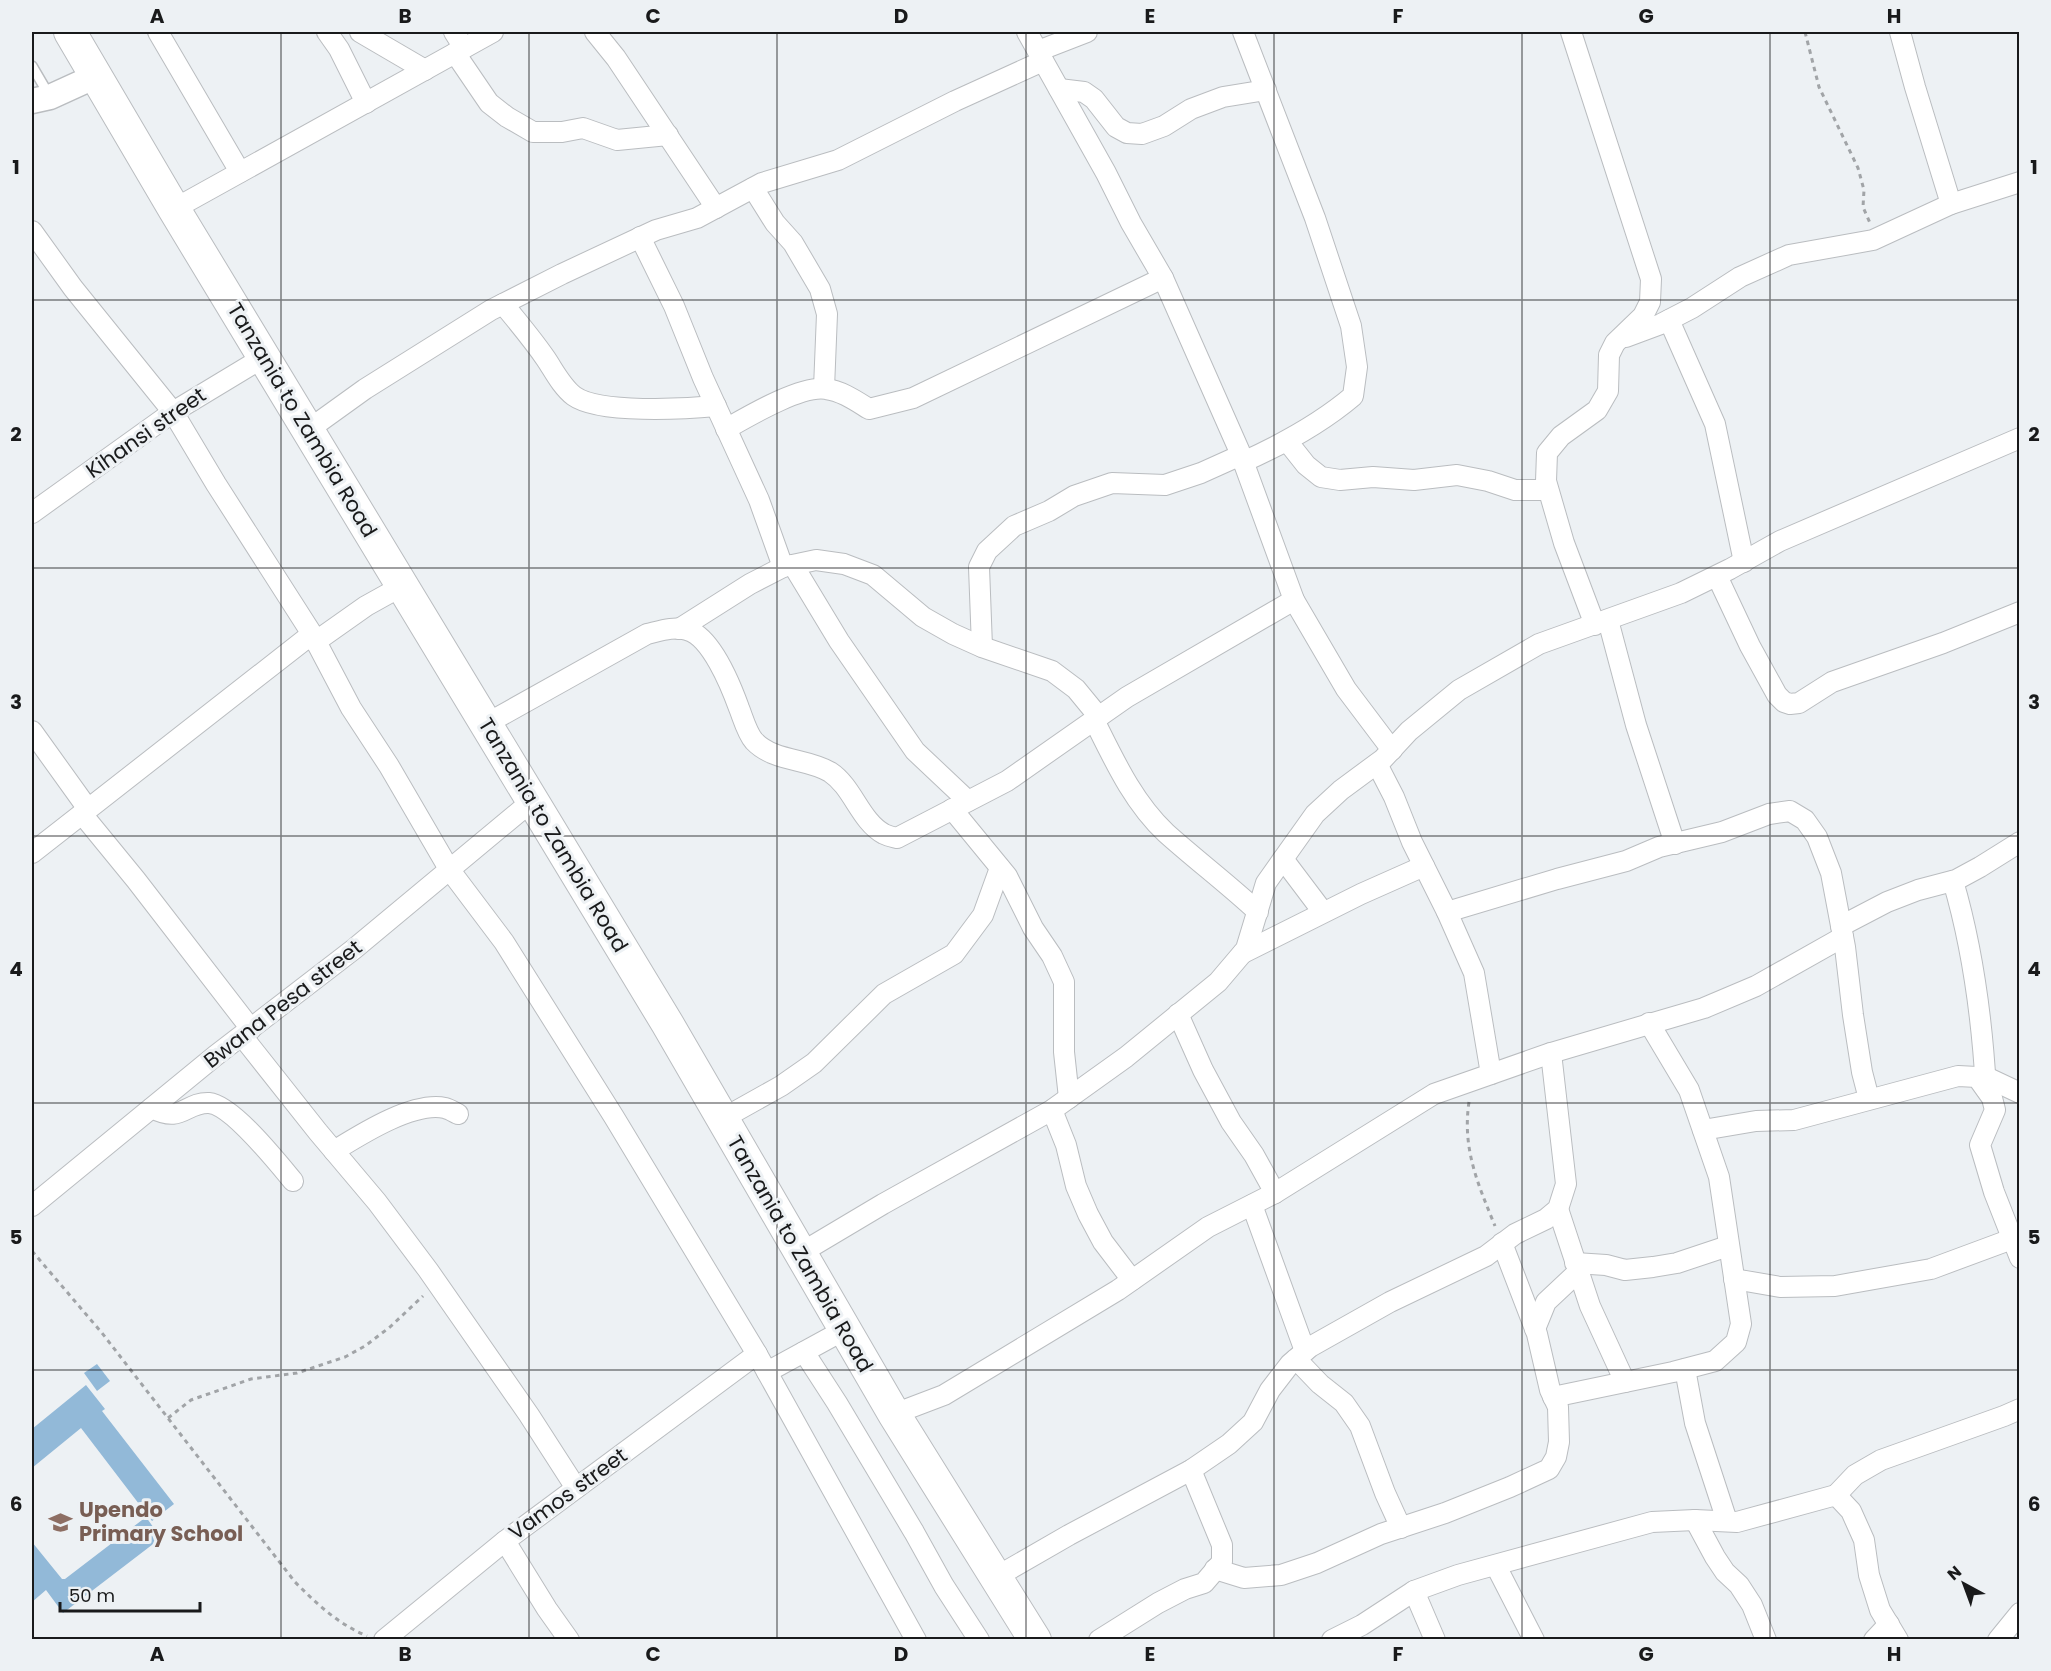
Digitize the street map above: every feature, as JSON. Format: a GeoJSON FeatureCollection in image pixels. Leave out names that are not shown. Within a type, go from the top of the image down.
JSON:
{"type":"FeatureCollection","features":[{"type":"Feature","properties":{"kind":"highway","name":"Tanzania to Zambia Road"},"geometry":{"type":"LineString","coordinates":[[70,32],[174,209],[667,1023],[799,1254],[894,1414],[1035,1640]]}},
{"type":"Feature","properties":{"kind":"street"},"geometry":{"type":"LineString","coordinates":[[158,32],[240,172]]}},
{"type":"Feature","properties":{"kind":"street"},"geometry":{"type":"LineString","coordinates":[[327,32],[339,50],[366,103]]}},
{"type":"Feature","properties":{"kind":"street"},"geometry":{"type":"LineString","coordinates":[[360,32],[425,70]]}},
{"type":"Feature","properties":{"kind":"street"},"geometry":{"type":"LineString","coordinates":[[174,209],[425,70],[458,44],[493,32]]}},
{"type":"Feature","properties":{"kind":"street"},"geometry":{"type":"LineString","coordinates":[[595,32],[616,58],[716,208]]}},
{"type":"Feature","properties":{"kind":"street"},"geometry":{"type":"LineString","coordinates":[[1027,32],[1163,278],[1242,459],[1294,600],[1346,688],[1392,750]]}},
{"type":"Feature","properties":{"kind":"street"},"geometry":{"type":"LineString","coordinates":[[308,430],[365,389],[503,304],[640,237],[697,218],[762,183],[838,159],[1087,32]]}},
{"type":"Feature","properties":{"kind":"street"},"geometry":{"type":"LineString","coordinates":[[982,647],[979,567],[987,551],[1014,526],[1049,511],[1074,496],[1112,483],[1165,485],[1242,459],[1287,441],[1330,416],[1353,396],[1358,367],[1351,326],[1315,218],[1243,32]]}},
{"type":"Feature","properties":{"kind":"street"},"geometry":{"type":"LineString","coordinates":[[1571,32],[1651,279],[1650,302],[1643,316],[1615,343],[1609,356],[1608,391],[1597,410],[1561,436],[1547,453],[1546,481],[1564,543],[1601,623],[1675,844]]}},
{"type":"Feature","properties":{"kind":"street"},"geometry":{"type":"LineString","coordinates":[[1900,32],[1951,204]]}},
{"type":"Feature","properties":{"kind":"street"},"geometry":{"type":"LineString","coordinates":[[458,44],[489,103],[533,132],[562,132],[583,128],[617,140],[668,135]]}},
{"type":"Feature","properties":{"kind":"street"},"geometry":{"type":"LineString","coordinates":[[41,99],[96,76]]}},
{"type":"Feature","properties":{"kind":"street"},"geometry":{"type":"LineString","coordinates":[[1059,89],[1084,92],[1094,99],[1116,127],[1127,133],[1142,134],[1164,126],[1191,109],[1223,97],[1266,90]]}},
{"type":"Feature","properties":{"kind":"street"},"geometry":{"type":"LineString","coordinates":[[1620,339],[1669,320],[1740,277],[1768,263],[1789,255],[1856,244],[1876,238],[1951,204],[2019,182]]}},
{"type":"Feature","properties":{"kind":"street"},"geometry":{"type":"LineString","coordinates":[[753,188],[775,223],[793,243],[820,289],[826,314],[824,388]]}},
{"type":"Feature","properties":{"kind":"street"},"geometry":{"type":"LineString","coordinates":[[32,231],[73,288],[173,412],[314,638],[351,708],[390,765],[449,869],[504,942],[543,1003],[757,1354],[916,1640]]}},
{"type":"Feature","properties":{"kind":"street"},"geometry":{"type":"LineString","coordinates":[[640,237],[674,306],[788,566],[915,751],[960,805],[1007,876],[1034,928],[1052,956],[1064,982],[1064,1052],[1069,1098]]}},
{"type":"Feature","properties":{"kind":"street"},"geometry":{"type":"LineString","coordinates":[[726,429],[774,404],[805,392],[824,388],[839,392],[869,409],[914,398],[1163,278]]}},
{"type":"Feature","properties":{"kind":"street"},"geometry":{"type":"LineString","coordinates":[[503,304],[573,396],[589,403],[644,410],[716,406]]}},
{"type":"Feature","properties":{"kind":"street"},"geometry":{"type":"LineString","coordinates":[[1669,320],[1715,424],[1744,562]]}},
{"type":"Feature","properties":{"kind":"street","name":"Kihansi street"},"geometry":{"type":"LineString","coordinates":[[32,513],[173,412],[264,357]]}},
{"type":"Feature","properties":{"kind":"street"},"geometry":{"type":"LineString","coordinates":[[799,1254],[883,1204],[1052,1110],[1126,1057],[1218,982],[1246,949],[1266,883],[1315,814],[1341,790],[1377,764],[1410,731],[1460,690],[1539,644],[1672,597],[1744,562],[1780,541],[2019,438]]}},
{"type":"Feature","properties":{"kind":"street"},"geometry":{"type":"LineString","coordinates":[[1287,441],[1306,465],[1321,477],[1340,480],[1373,477],[1414,480],[1457,475],[1488,481],[1515,490],[1548,490]]}},
{"type":"Feature","properties":{"kind":"street"},"geometry":{"type":"LineString","coordinates":[[679,629],[750,584],[788,566],[816,560],[844,564],[873,575],[923,617],[953,634],[982,647],[1052,671],[1076,689],[1097,719],[1113,758],[1133,794],[1165,832],[1258,912]]}},
{"type":"Feature","properties":{"kind":"street"},"geometry":{"type":"LineString","coordinates":[[1716,576],[1777,695],[1790,704],[1799,703],[1832,682],[1943,643],[2019,612]]}},
{"type":"Feature","properties":{"kind":"street"},"geometry":{"type":"LineString","coordinates":[[32,853],[314,638],[402,586]]}},
{"type":"Feature","properties":{"kind":"street"},"geometry":{"type":"LineString","coordinates":[[486,724],[647,634],[669,628],[688,630],[701,636],[711,651],[732,691],[752,739],[766,751],[829,772],[847,789],[870,821],[884,834],[897,838],[928,824],[1007,781],[1126,697],[1294,600]]}},
{"type":"Feature","properties":{"kind":"street"},"geometry":{"type":"LineString","coordinates":[[32,731],[85,811],[334,1151],[377,1202],[438,1283],[576,1488]]}},
{"type":"Feature","properties":{"kind":"street"},"geometry":{"type":"LineString","coordinates":[[1377,764],[1474,973],[1482,1077]]}},
{"type":"Feature","properties":{"kind":"street","name":"Bwana Pesa street"},"geometry":{"type":"LineString","coordinates":[[32,1206],[247,1032],[354,949],[532,801]]}},
{"type":"Feature","properties":{"kind":"street"},"geometry":{"type":"LineString","coordinates":[[1447,912],[1626,861],[1659,847],[1722,832],[1769,814],[1790,811],[1805,820],[1818,837],[1831,873],[1842,932],[1852,1015],[1869,1099]]}},
{"type":"Feature","properties":{"kind":"street"},"geometry":{"type":"LineString","coordinates":[[894,1414],[944,1395],[1132,1280],[1208,1227],[1275,1194],[1434,1094],[1551,1053],[1704,1008],[1745,990],[1887,902],[1953,880],[1980,867],[2019,842]]}},
{"type":"Feature","properties":{"kind":"street"},"geometry":{"type":"LineString","coordinates":[[1283,858],[1323,912]]}},
{"type":"Feature","properties":{"kind":"street"},"geometry":{"type":"LineString","coordinates":[[1243,953],[1323,912],[1424,866]]}},
{"type":"Feature","properties":{"kind":"street"},"geometry":{"type":"LineString","coordinates":[[722,1119],[781,1086],[814,1063],[884,994],[954,954],[983,915],[1000,868]]}},
{"type":"Feature","properties":{"kind":"street"},"geometry":{"type":"LineString","coordinates":[[1953,880],[1965,923],[1978,993],[1986,1083],[1995,1110],[1980,1145],[1994,1192],[2016,1237],[2019,1258]]}},
{"type":"Feature","properties":{"kind":"street"},"geometry":{"type":"LineString","coordinates":[[1178,1014],[1203,1070],[1275,1194]]}},
{"type":"Feature","properties":{"kind":"street"},"geometry":{"type":"LineString","coordinates":[[1553,1397],[1715,1361],[1736,1342],[1741,1324],[1719,1177],[1689,1090],[1649,1023]]}},
{"type":"Feature","properties":{"kind":"street"},"geometry":{"type":"LineString","coordinates":[[996,1577],[1191,1470],[1229,1444],[1253,1422],[1270,1390],[1300,1355],[1390,1302],[1486,1256],[1515,1234],[1546,1219],[1558,1209],[1566,1184],[1551,1053]]}},
{"type":"Feature","properties":{"kind":"street"},"geometry":{"type":"LineString","coordinates":[[1703,1130],[1756,1121],[1794,1120],[1958,1076],[1977,1077],[1986,1083],[2019,1093]]}},
{"type":"Feature","properties":{"kind":"street"},"geometry":{"type":"LineString","coordinates":[[152,1108],[173,1115],[198,1105],[209,1103],[216,1106],[235,1117],[293,1181]]}},
{"type":"Feature","properties":{"kind":"street"},"geometry":{"type":"LineString","coordinates":[[334,1151],[382,1123],[405,1114],[429,1108],[444,1108],[458,1114]]}},
{"type":"Feature","properties":{"kind":"street"},"geometry":{"type":"LineString","coordinates":[[1052,1110],[1066,1145],[1076,1186],[1088,1214],[1103,1242],[1132,1280]]}},
{"type":"Feature","properties":{"kind":"street"},"geometry":{"type":"LineString","coordinates":[[1252,1205],[1300,1355],[1320,1384],[1344,1403],[1360,1426],[1401,1528]]}},
{"type":"Feature","properties":{"kind":"street"},"geometry":{"type":"LineString","coordinates":[[1558,1209],[1590,1306],[1625,1382]]}},
{"type":"Feature","properties":{"kind":"street"},"geometry":{"type":"LineString","coordinates":[[1734,1279],[1780,1287],[1835,1286],[1931,1269],[2016,1237]]}},
{"type":"Feature","properties":{"kind":"street"},"geometry":{"type":"LineString","coordinates":[[1215,1569],[1244,1578],[1281,1575],[1317,1563],[1381,1534],[1445,1514],[1549,1469],[1556,1457],[1559,1442],[1558,1407],[1550,1390],[1535,1329],[1502,1244]]}},
{"type":"Feature","properties":{"kind":"street"},"geometry":{"type":"LineString","coordinates":[[1535,1329],[1546,1302],[1577,1267],[1606,1265],[1625,1270],[1653,1268],[1677,1263],[1728,1246]]}},
{"type":"Feature","properties":{"kind":"street"},"geometry":{"type":"LineString","coordinates":[[767,1372],[844,1330]]}},
{"type":"Feature","properties":{"kind":"street"},"geometry":{"type":"LineString","coordinates":[[804,1352],[837,1403],[944,1586],[979,1640]]}},
{"type":"Feature","properties":{"kind":"street","name":"Vamos street"},"geometry":{"type":"LineString","coordinates":[[383,1639],[505,1541],[757,1354]]}},
{"type":"Feature","properties":{"kind":"street"},"geometry":{"type":"LineString","coordinates":[[1685,1369],[1695,1423],[1727,1521]]}},
{"type":"Feature","properties":{"kind":"street"},"geometry":{"type":"LineString","coordinates":[[1332,1640],[1362,1625],[1414,1591],[1458,1575],[1652,1522],[1695,1520],[1737,1522],[1836,1495],[1856,1475],[1881,1460],[2004,1416],[2019,1408]]}},
{"type":"Feature","properties":{"kind":"street"},"geometry":{"type":"LineString","coordinates":[[1099,1640],[1158,1603],[1204,1583],[1222,1562],[1222,1545],[1191,1470]]}},
{"type":"Feature","properties":{"kind":"street"},"geometry":{"type":"LineString","coordinates":[[1836,1495],[1851,1511],[1864,1540],[1869,1575],[1880,1610],[1893,1632],[1874,1640]]}},
{"type":"Feature","properties":{"kind":"street"},"geometry":{"type":"LineString","coordinates":[[1695,1520],[1725,1572],[1739,1585],[1752,1605],[1766,1640]]}},
{"type":"Feature","properties":{"kind":"street"},"geometry":{"type":"LineString","coordinates":[[505,1541],[569,1640]]}},
{"type":"Feature","properties":{"kind":"street"},"geometry":{"type":"LineString","coordinates":[[1496,1566],[1534,1640]]}},
{"type":"Feature","properties":{"kind":"street"},"geometry":{"type":"LineString","coordinates":[[1414,1591],[1435,1640]]}},
{"type":"Feature","properties":{"kind":"street"},"geometry":{"type":"LineString","coordinates":[[1998,1640],[2019,1612]]}},
{"type":"Feature","properties":{"kind":"lane"},"geometry":{"type":"LineString","coordinates":[[32,66],[41,99]]}},
{"type":"Feature","properties":{"kind":"path"},"geometry":{"type":"LineString","coordinates":[[1805,32],[1820,87],[1858,168],[1864,190],[1863,207],[1876,238]]}},
{"type":"Feature","properties":{"kind":"path"},"geometry":{"type":"LineString","coordinates":[[1482,1077],[1468,1106],[1467,1144],[1482,1195],[1502,1244]]}},
{"type":"Feature","properties":{"kind":"path"},"geometry":{"type":"LineString","coordinates":[[32,1251],[70,1294],[295,1582],[316,1603],[347,1628],[383,1639]]}},
{"type":"Feature","properties":{"kind":"path"},"geometry":{"type":"LineString","coordinates":[[168,1418],[191,1400],[251,1379],[297,1373],[345,1357],[365,1346],[390,1327],[438,1283]]}},
{"type":"Feature","properties":{"kind":"building"},"geometry":{"type":"Polygon","coordinates":[[[97,1364],[110,1381],[97,1391],[84,1373],[97,1364]]]}},
{"type":"Feature","properties":{"kind":"building"},"geometry":{"type":"Polygon","coordinates":[[[86,1385],[105,1409],[102,1411],[174,1504],[152,1521],[81,1428],[32,1468],[32,1429],[86,1385]]]}},
{"type":"Feature","properties":{"kind":"building"},"geometry":{"type":"Polygon","coordinates":[[[146,1517],[161,1538],[63,1613],[46,1590],[32,1602],[32,1542],[62,1579],[65,1579],[146,1517]]]}},
{"type":"Feature","properties":{"kind":"place","name":"Upendo Primary School"},"geometry":{"type":"Point","coordinates":[61,1522]}}]}
